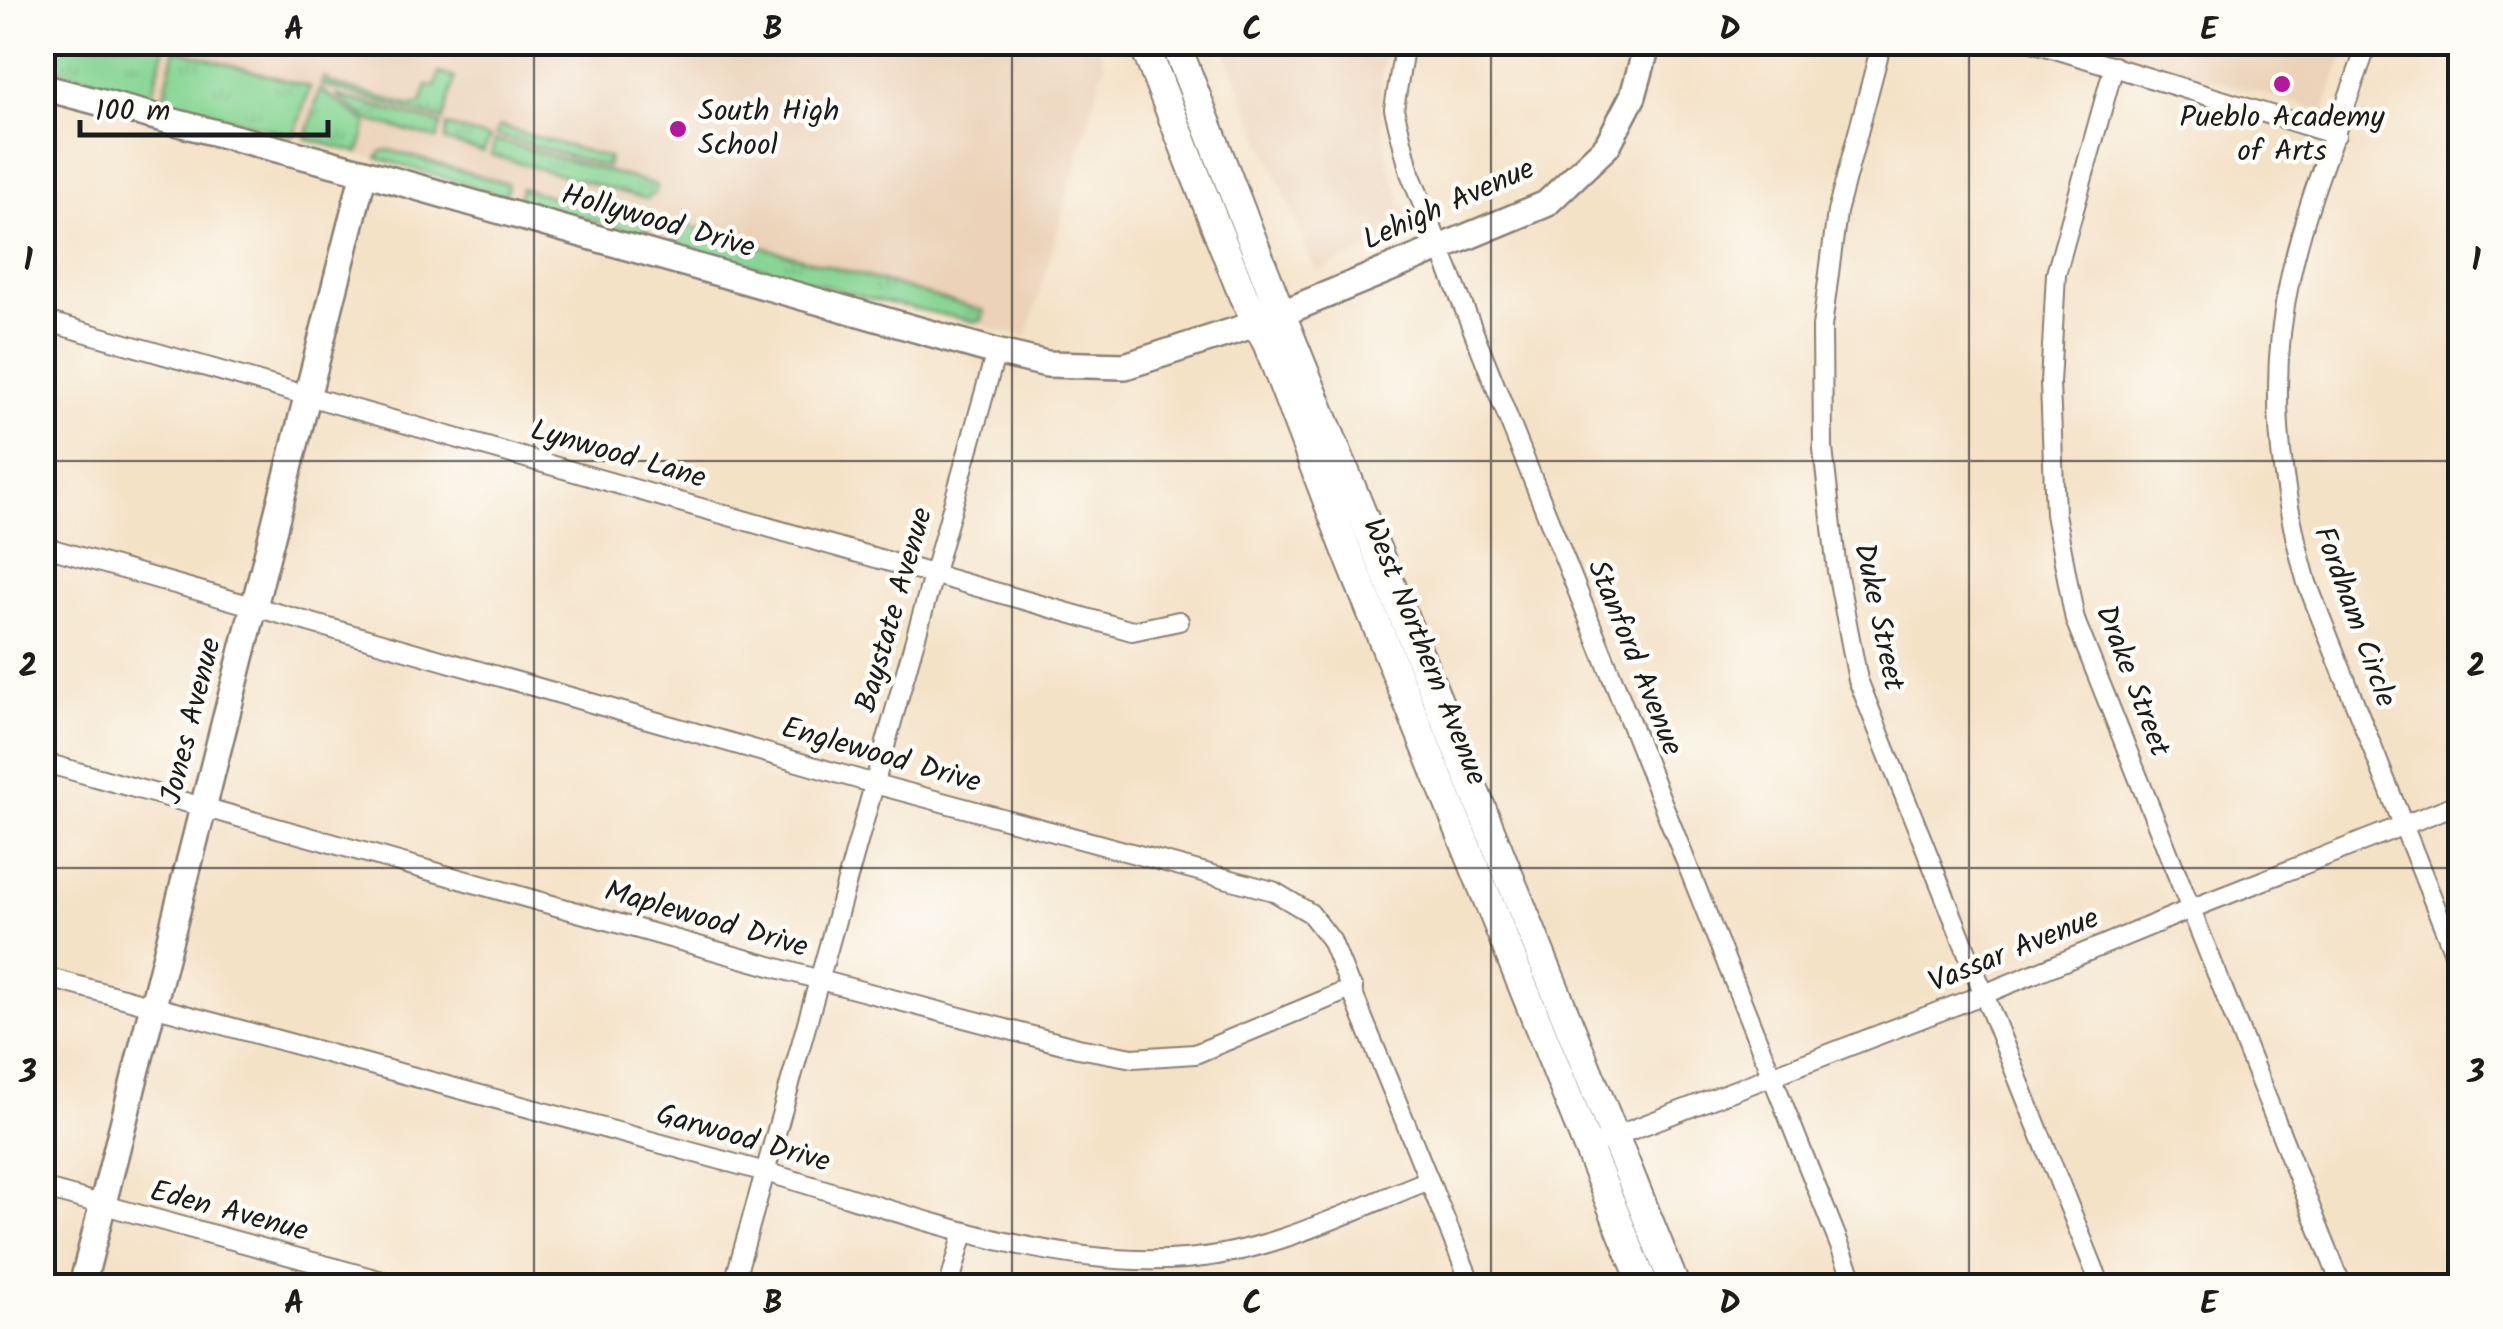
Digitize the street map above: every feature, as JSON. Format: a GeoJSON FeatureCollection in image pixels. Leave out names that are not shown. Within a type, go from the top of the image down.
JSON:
{"type":"FeatureCollection","features":[{"type":"Feature","properties":{"kind":"main road","name":"West Northern Avenue"},"geometry":{"type":"LineString","coordinates":[[1143,42],[1269,319],[1675,1286]]}},
{"type":"Feature","properties":{"kind":"main road","name":"West Northern Avenue"},"geometry":{"type":"LineString","coordinates":[[1174,42],[1269,319],[1268,345],[1346,549],[1644,1286]]}},
{"type":"Feature","properties":{"kind":"street","name":"Stanford Avenue"},"geometry":{"type":"LineString","coordinates":[[1405,42],[1394,108],[1410,174],[1856,1286]]}},
{"type":"Feature","properties":{"kind":"street","name":"Lehigh Avenue"},"geometry":{"type":"LineString","coordinates":[[1269,319],[1546,204],[1606,146],[1633,96],[1648,42]]}},
{"type":"Feature","properties":{"kind":"street","name":"Duke Street"},"geometry":{"type":"LineString","coordinates":[[1882,42],[1837,212],[1822,327],[1823,450],[1837,570],[1858,680],[2100,1286]]}},
{"type":"Feature","properties":{"kind":"street"},"geometry":{"type":"LineString","coordinates":[[2032,42],[2336,135]]}},
{"type":"Feature","properties":{"kind":"street","name":"Fordham Circle"},"geometry":{"type":"LineString","coordinates":[[2368,42],[2302,228],[2290,275],[2277,375],[2280,456],[2290,520],[2307,582],[2460,968]]}},
{"type":"Feature","properties":{"kind":"street","name":"Drake Street"},"geometry":{"type":"LineString","coordinates":[[2114,66],[2056,274],[2050,382],[2056,514],[2075,620],[2342,1286]]}},
{"type":"Feature","properties":{"kind":"street","name":"Hollywood Drive"},"geometry":{"type":"LineString","coordinates":[[42,87],[364,172],[1047,364],[1125,366],[1269,319]]}},
{"type":"Feature","properties":{"kind":"street","name":"Jones Avenue"},"geometry":{"type":"LineString","coordinates":[[82,1286],[364,172]]}},
{"type":"Feature","properties":{"kind":"street","name":"Lynwood Lane"},"geometry":{"type":"LineString","coordinates":[[42,320],[1132,631],[1179,621]]}},
{"type":"Feature","properties":{"kind":"street","name":"Baystate Avenue"},"geometry":{"type":"LineString","coordinates":[[733,1286],[996,352]]}},
{"type":"Feature","properties":{"kind":"street","name":"Englewood Drive"},"geometry":{"type":"LineString","coordinates":[[42,546],[875,784],[1273,891],[1310,913],[1332,940],[1472,1286]]}},
{"type":"Feature","properties":{"kind":"street","name":"Maplewood Drive"},"geometry":{"type":"LineString","coordinates":[[42,762],[820,980],[1078,1048],[1133,1058],[1195,1054],[1353,988]]}},
{"type":"Feature","properties":{"kind":"street","name":"Vassar Avenue"},"geometry":{"type":"LineString","coordinates":[[1587,1147],[1982,996],[2460,803]]}},
{"type":"Feature","properties":{"kind":"street","name":"Garwood Drive"},"geometry":{"type":"LineString","coordinates":[[42,976],[764,1172],[964,1232],[1104,1259],[1185,1259],[1255,1249],[1428,1180]]}},
{"type":"Feature","properties":{"kind":"street","name":"Eden Avenue"},"geometry":{"type":"LineString","coordinates":[[42,1188],[401,1286]]}},
{"type":"Feature","properties":{"kind":"street"},"geometry":{"type":"LineString","coordinates":[[950,1286],[964,1232]]}},
{"type":"Feature","properties":{"kind":"shaded area","name":"South High School"},"geometry":{"type":"Polygon","coordinates":[[[1097,42],[1105,63],[1027,337],[797,279],[43,64],[42,43],[1097,42]]]}},
{"type":"Feature","properties":{"kind":"shaded area"},"geometry":{"type":"Polygon","coordinates":[[[1222,43],[1386,43],[1381,74],[1381,121],[1387,160],[1410,226],[1406,235],[1316,271],[1222,43]]]}},
{"type":"Feature","properties":{"kind":"shaded area","name":"Pueblo Academy of Arts"},"geometry":{"type":"Polygon","coordinates":[[[2085,43],[2348,43],[2324,111],[2085,43]]]}},
{"type":"Feature","properties":{"kind":"green space"},"geometry":{"type":"Polygon","coordinates":[[[43,43],[165,46],[151,96],[43,65],[43,43]]]}},
{"type":"Feature","properties":{"kind":"green space"},"geometry":{"type":"Polygon","coordinates":[[[175,49],[310,87],[294,136],[163,99],[175,49]]]}},
{"type":"Feature","properties":{"kind":"green space"},"geometry":{"type":"Polygon","coordinates":[[[439,73],[455,78],[443,120],[321,85],[324,77],[330,83],[411,106],[421,104],[427,85],[435,87],[439,73]]]}},
{"type":"Feature","properties":{"kind":"green space"},"geometry":{"type":"Polygon","coordinates":[[[320,89],[367,123],[359,153],[306,139],[320,89]]]}},
{"type":"Feature","properties":{"kind":"green space"},"geometry":{"type":"Polygon","coordinates":[[[336,95],[441,124],[437,139],[368,120],[336,95]]]}},
{"type":"Feature","properties":{"kind":"green space"},"geometry":{"type":"Polygon","coordinates":[[[447,126],[490,138],[483,152],[445,141],[447,126]]]}},
{"type":"Feature","properties":{"kind":"green space"},"geometry":{"type":"Polygon","coordinates":[[[499,126],[609,158],[607,167],[495,135],[499,126]]]}},
{"type":"Feature","properties":{"kind":"green space"},"geometry":{"type":"Polygon","coordinates":[[[495,140],[649,183],[657,186],[655,193],[646,199],[491,155],[495,140]]]}},
{"type":"Feature","properties":{"kind":"green space"},"geometry":{"type":"Polygon","coordinates":[[[382,151],[508,184],[505,196],[377,158],[382,151]]]}},
{"type":"Feature","properties":{"kind":"green space"},"geometry":{"type":"Polygon","coordinates":[[[521,188],[641,221],[647,229],[646,236],[518,200],[521,188]]]}},
{"type":"Feature","properties":{"kind":"green space"},"geometry":{"type":"Polygon","coordinates":[[[679,223],[985,311],[982,320],[976,322],[867,298],[678,244],[674,240],[679,223]]]}},
{"type":"Feature","properties":{"kind":"place","name":"Pueblo Academy of Arts"},"geometry":{"type":"Point","coordinates":[2282,84]}},
{"type":"Feature","properties":{"kind":"place","name":"South High School"},"geometry":{"type":"Point","coordinates":[678,129]}}]}
